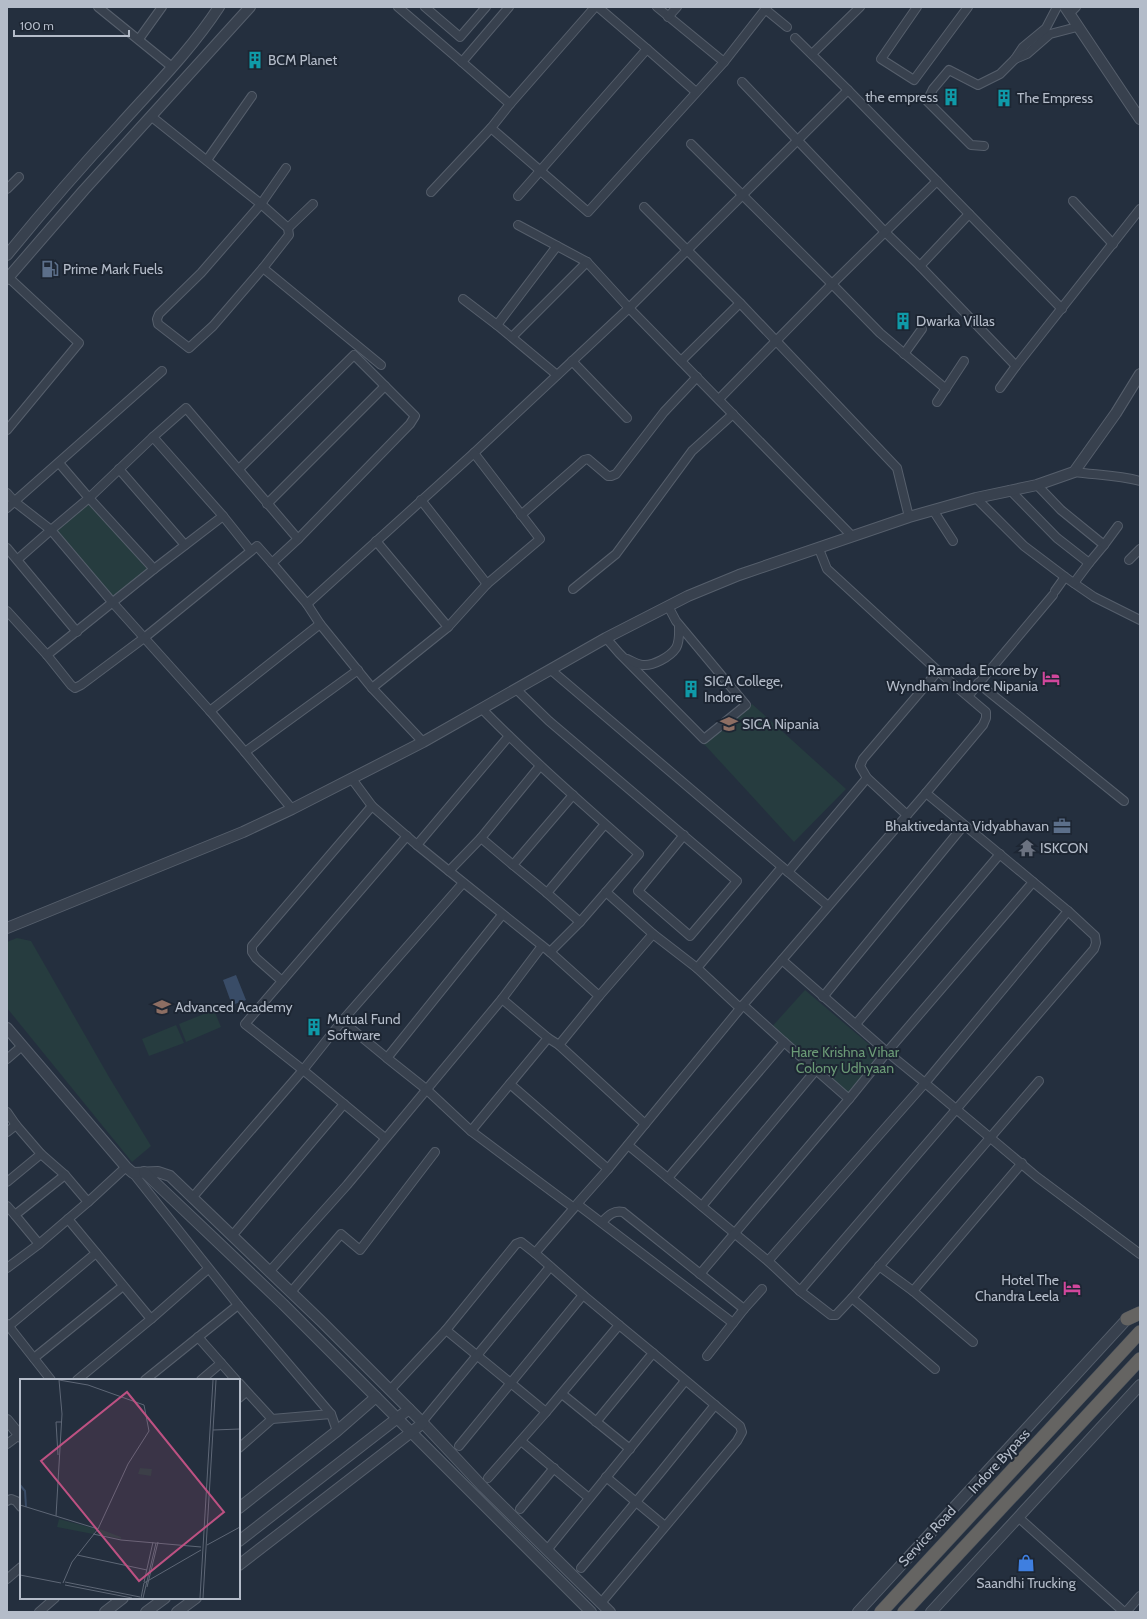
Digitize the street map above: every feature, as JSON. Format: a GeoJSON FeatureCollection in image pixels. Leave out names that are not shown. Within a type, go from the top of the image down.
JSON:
{"type":"FeatureCollection","features":[{"type":"Feature","properties":{"kind":"highway"},"geometry":{"type":"LineString","coordinates":[[1127,1319],[1140,1313]]}},
{"type":"Feature","properties":{"kind":"highway","name":"Indore Bypass"},"geometry":{"type":"LineString","coordinates":[[881,1612],[1140,1332]]}},
{"type":"Feature","properties":{"kind":"highway"},"geometry":{"type":"LineString","coordinates":[[904,1612],[1140,1360]]}},
{"type":"Feature","properties":{"kind":"street"},"geometry":{"type":"LineString","coordinates":[[98,7],[172,67]]}},
{"type":"Feature","properties":{"kind":"street"},"geometry":{"type":"LineString","coordinates":[[139,39],[162,7]]}},
{"type":"Feature","properties":{"kind":"street"},"geometry":{"type":"LineString","coordinates":[[7,255],[67,182],[193,43],[219,7]]}},
{"type":"Feature","properties":{"kind":"street"},"geometry":{"type":"LineString","coordinates":[[7,430],[80,343],[8,277],[84,190],[250,7]]}},
{"type":"Feature","properties":{"kind":"street"},"geometry":{"type":"LineString","coordinates":[[398,7],[510,104]]}},
{"type":"Feature","properties":{"kind":"street"},"geometry":{"type":"LineString","coordinates":[[425,7],[460,37],[486,7]]}},
{"type":"Feature","properties":{"kind":"street"},"geometry":{"type":"LineString","coordinates":[[462,62],[509,7]]}},
{"type":"Feature","properties":{"kind":"street"},"geometry":{"type":"LineString","coordinates":[[431,192],[491,128],[510,104],[596,7],[696,92]]}},
{"type":"Feature","properties":{"kind":"street"},"geometry":{"type":"LineString","coordinates":[[657,7],[724,62]]}},
{"type":"Feature","properties":{"kind":"street"},"geometry":{"type":"LineString","coordinates":[[668,17],[677,7]]}},
{"type":"Feature","properties":{"kind":"street"},"geometry":{"type":"LineString","coordinates":[[812,54],[860,7]]}},
{"type":"Feature","properties":{"kind":"street"},"geometry":{"type":"LineString","coordinates":[[917,7],[881,59],[914,80],[968,7]]}},
{"type":"Feature","properties":{"kind":"street"},"geometry":{"type":"LineString","coordinates":[[1048,31],[1057,7]]}},
{"type":"Feature","properties":{"kind":"street"},"geometry":{"type":"LineString","coordinates":[[491,128],[588,212],[724,62],[766,8],[786,27]]}},
{"type":"Feature","properties":{"kind":"street"},"geometry":{"type":"LineString","coordinates":[[1070,9],[1077,26],[1140,119]]}},
{"type":"Feature","properties":{"kind":"street"},"geometry":{"type":"LineString","coordinates":[[984,146],[971,145],[927,101],[933,89],[949,70],[978,85],[1000,74],[1015,59],[1023,46],[1048,31],[1077,26]]}},
{"type":"Feature","properties":{"kind":"street"},"geometry":{"type":"LineString","coordinates":[[795,38],[848,90],[1062,309]]}},
{"type":"Feature","properties":{"kind":"street"},"geometry":{"type":"LineString","coordinates":[[518,196],[647,49]]}},
{"type":"Feature","properties":{"kind":"street"},"geometry":{"type":"LineString","coordinates":[[742,82],[885,232],[920,266],[1016,366]]}},
{"type":"Feature","properties":{"kind":"street"},"geometry":{"type":"LineString","coordinates":[[307,604],[474,453],[629,308],[848,90]]}},
{"type":"Feature","properties":{"kind":"street"},"geometry":{"type":"LineString","coordinates":[[206,160],[252,96]]}},
{"type":"Feature","properties":{"kind":"street"},"geometry":{"type":"LineString","coordinates":[[152,116],[261,204],[288,228]]}},
{"type":"Feature","properties":{"kind":"street"},"geometry":{"type":"LineString","coordinates":[[691,144],[880,333],[946,389]]}},
{"type":"Feature","properties":{"kind":"street"},"geometry":{"type":"LineString","coordinates":[[286,168],[261,204],[200,274],[159,314],[157,319],[158,324],[190,348],[213,326],[263,268],[288,235],[288,228],[313,204]]}},
{"type":"Feature","properties":{"kind":"street"},"geometry":{"type":"LineString","coordinates":[[7,189],[19,177]]}},
{"type":"Feature","properties":{"kind":"street"},"geometry":{"type":"LineString","coordinates":[[719,399],[936,181]]}},
{"type":"Feature","properties":{"kind":"street"},"geometry":{"type":"LineString","coordinates":[[1073,201],[1113,244]]}},
{"type":"Feature","properties":{"kind":"street"},"geometry":{"type":"LineString","coordinates":[[644,207],[740,302],[897,468],[910,517]]}},
{"type":"Feature","properties":{"kind":"street"},"geometry":{"type":"LineString","coordinates":[[1000,388],[1140,209]]}},
{"type":"Feature","properties":{"kind":"street"},"geometry":{"type":"LineString","coordinates":[[920,266],[969,214]]}},
{"type":"Feature","properties":{"kind":"street"},"geometry":{"type":"LineString","coordinates":[[518,225],[587,262],[629,308],[852,536]]}},
{"type":"Feature","properties":{"kind":"street"},"geometry":{"type":"LineString","coordinates":[[30,228],[42,238]]}},
{"type":"Feature","properties":{"kind":"street"},"geometry":{"type":"LineString","coordinates":[[498,325],[557,246]]}},
{"type":"Feature","properties":{"kind":"street"},"geometry":{"type":"LineString","coordinates":[[512,337],[587,262]]}},
{"type":"Feature","properties":{"kind":"street"},"geometry":{"type":"LineString","coordinates":[[263,268],[381,365]]}},
{"type":"Feature","properties":{"kind":"street"},"geometry":{"type":"LineString","coordinates":[[463,299],[498,325],[557,375]]}},
{"type":"Feature","properties":{"kind":"street"},"geometry":{"type":"LineString","coordinates":[[681,361],[740,302]]}},
{"type":"Feature","properties":{"kind":"street"},"geometry":{"type":"LineString","coordinates":[[904,354],[922,329]]}},
{"type":"Feature","properties":{"kind":"street"},"geometry":{"type":"LineString","coordinates":[[239,469],[354,355],[415,416],[410,424],[298,539],[272,563]]}},
{"type":"Feature","properties":{"kind":"street"},"geometry":{"type":"LineString","coordinates":[[937,402],[964,360]]}},
{"type":"Feature","properties":{"kind":"street"},"geometry":{"type":"LineString","coordinates":[[572,362],[627,418]]}},
{"type":"Feature","properties":{"kind":"street"},"geometry":{"type":"LineString","coordinates":[[7,508],[162,371]]}},
{"type":"Feature","properties":{"kind":"street"},"geometry":{"type":"LineString","coordinates":[[1074,472],[1116,413],[1140,374]]}},
{"type":"Feature","properties":{"kind":"street"},"geometry":{"type":"LineString","coordinates":[[521,515],[584,460],[588,459],[592,461],[608,476],[616,474],[664,412],[697,377]]}},
{"type":"Feature","properties":{"kind":"street"},"geometry":{"type":"LineString","coordinates":[[267,504],[385,386]]}},
{"type":"Feature","properties":{"kind":"street"},"geometry":{"type":"LineString","coordinates":[[18,559],[89,498],[186,408],[298,539]]}},
{"type":"Feature","properties":{"kind":"street"},"geometry":{"type":"LineString","coordinates":[[573,589],[616,554],[692,451],[733,414]]}},
{"type":"Feature","properties":{"kind":"street"},"geometry":{"type":"LineString","coordinates":[[153,437],[223,516],[251,551]]}},
{"type":"Feature","properties":{"kind":"street"},"geometry":{"type":"LineString","coordinates":[[372,688],[448,627],[487,584],[540,540],[474,453]]}},
{"type":"Feature","properties":{"kind":"street"},"geometry":{"type":"LineString","coordinates":[[59,463],[154,569]]}},
{"type":"Feature","properties":{"kind":"street"},"geometry":{"type":"LineString","coordinates":[[119,469],[185,545]]}},
{"type":"Feature","properties":{"kind":"street"},"geometry":{"type":"LineString","coordinates":[[7,928],[236,835],[292,809],[423,742],[606,638],[688,596],[739,575],[910,517],[976,498],[1037,485],[1074,472],[1099,476],[1123,476],[1140,481]]}},
{"type":"Feature","properties":{"kind":"street"},"geometry":{"type":"LineString","coordinates":[[1037,485],[1061,510],[1104,545]]}},
{"type":"Feature","properties":{"kind":"street"},"geometry":{"type":"LineString","coordinates":[[1010,490],[1057,538],[1089,563]]}},
{"type":"Feature","properties":{"kind":"street"},"geometry":{"type":"LineString","coordinates":[[7,493],[15,502],[51,530],[113,603],[210,711],[292,809]]}},
{"type":"Feature","properties":{"kind":"street"},"geometry":{"type":"LineString","coordinates":[[976,498],[1024,546],[1065,577],[1094,597],[1140,620]]}},
{"type":"Feature","properties":{"kind":"street"},"geometry":{"type":"LineString","coordinates":[[421,500],[487,584]]}},
{"type":"Feature","properties":{"kind":"street"},"geometry":{"type":"LineString","coordinates":[[933,510],[953,541]]}},
{"type":"Feature","properties":{"kind":"street"},"geometry":{"type":"LineString","coordinates":[[46,655],[223,516]]}},
{"type":"Feature","properties":{"kind":"street"},"geometry":{"type":"LineString","coordinates":[[1074,583],[1118,526]]}},
{"type":"Feature","properties":{"kind":"street"},"geometry":{"type":"LineString","coordinates":[[376,541],[448,627]]}},
{"type":"Feature","properties":{"kind":"street"},"geometry":{"type":"LineString","coordinates":[[7,611],[75,688],[144,638],[257,546],[307,604],[320,624],[372,688],[423,742]]}},
{"type":"Feature","properties":{"kind":"street"},"geometry":{"type":"LineString","coordinates":[[7,548],[18,559],[77,632]]}},
{"type":"Feature","properties":{"kind":"street"},"geometry":{"type":"LineString","coordinates":[[535,1253],[608,1169],[742,1006],[926,793],[983,725],[986,718],[986,712],[969,695],[938,670],[827,569],[819,549]]}},
{"type":"Feature","properties":{"kind":"street"},"geometry":{"type":"LineString","coordinates":[[1129,560],[1140,549]]}},
{"type":"Feature","properties":{"kind":"street"},"geometry":{"type":"LineString","coordinates":[[969,695],[1054,593],[1065,577]]}},
{"type":"Feature","properties":{"kind":"street"},"geometry":{"type":"LineString","coordinates":[[606,638],[704,739],[746,705],[679,626],[668,606]]}},
{"type":"Feature","properties":{"kind":"street"},"geometry":{"type":"LineString","coordinates":[[210,711],[320,624]]}},
{"type":"Feature","properties":{"kind":"street"},"geometry":{"type":"LineString","coordinates":[[625,658],[642,665],[655,663],[676,648],[679,637],[679,626]]}},
{"type":"Feature","properties":{"kind":"street"},"geometry":{"type":"LineString","coordinates":[[245,752],[358,670]]}},
{"type":"Feature","properties":{"kind":"street"},"geometry":{"type":"LineString","coordinates":[[551,670],[828,906]]}},
{"type":"Feature","properties":{"kind":"street"},"geometry":{"type":"LineString","coordinates":[[907,815],[867,778],[860,766],[863,758],[938,670]]}},
{"type":"Feature","properties":{"kind":"street"},"geometry":{"type":"LineString","coordinates":[[978,683],[1124,801]]}},
{"type":"Feature","properties":{"kind":"street"},"geometry":{"type":"LineString","coordinates":[[516,689],[549,721],[684,835],[737,881],[690,936],[638,891],[684,835]]}},
{"type":"Feature","properties":{"kind":"street"},"geometry":{"type":"LineString","coordinates":[[482,709],[540,766],[639,854],[580,922],[550,952]]}},
{"type":"Feature","properties":{"kind":"street"},"geometry":{"type":"LineString","coordinates":[[417,845],[509,736]]}},
{"type":"Feature","properties":{"kind":"street"},"geometry":{"type":"LineString","coordinates":[[449,871],[481,838],[540,766]]}},
{"type":"Feature","properties":{"kind":"street"},"geometry":{"type":"LineString","coordinates":[[697,968],[867,778]]}},
{"type":"Feature","properties":{"kind":"street"},"geometry":{"type":"LineString","coordinates":[[352,779],[372,806],[463,883],[550,952],[599,996]]}},
{"type":"Feature","properties":{"kind":"street"},"geometry":{"type":"LineString","coordinates":[[800,1291],[1094,949],[1096,943],[1095,936],[1068,911],[926,793]]}},
{"type":"Feature","properties":{"kind":"street"},"geometry":{"type":"LineString","coordinates":[[513,865],[573,795]]}},
{"type":"Feature","properties":{"kind":"street"},"geometry":{"type":"LineString","coordinates":[[282,980],[256,958],[252,952],[252,946],[372,806]]}},
{"type":"Feature","properties":{"kind":"street"},"geometry":{"type":"LineString","coordinates":[[547,892],[605,824]]}},
{"type":"Feature","properties":{"kind":"street"},"geometry":{"type":"LineString","coordinates":[[823,997],[964,825]]}},
{"type":"Feature","properties":{"kind":"street"},"geometry":{"type":"LineString","coordinates":[[385,1138],[245,1024],[407,836]]}},
{"type":"Feature","properties":{"kind":"street"},"geometry":{"type":"LineString","coordinates":[[481,838],[547,892],[580,922]]}},
{"type":"Feature","properties":{"kind":"street"},"geometry":{"type":"LineString","coordinates":[[856,1024],[1000,854]]}},
{"type":"Feature","properties":{"kind":"street"},"geometry":{"type":"LineString","coordinates":[[700,1274],[849,1099],[887,1052],[1033,882]]}},
{"type":"Feature","properties":{"kind":"street"},"geometry":{"type":"LineString","coordinates":[[192,1198],[303,1070],[342,1021],[463,883]]}},
{"type":"Feature","properties":{"kind":"street"},"geometry":{"type":"LineString","coordinates":[[606,892],[653,934],[697,968],[849,1099]]}},
{"type":"Feature","properties":{"kind":"street"},"geometry":{"type":"LineString","coordinates":[[768,1261],[925,1083],[1068,911]]}},
{"type":"Feature","properties":{"kind":"street"},"geometry":{"type":"LineString","coordinates":[[387,1058],[502,914]]}},
{"type":"Feature","properties":{"kind":"street"},"geometry":{"type":"LineString","coordinates":[[559,1045],[653,934]]}},
{"type":"Feature","properties":{"kind":"street"},"geometry":{"type":"LineString","coordinates":[[269,1272],[347,1185],[502,999],[542,946]]}},
{"type":"Feature","properties":{"kind":"street"},"geometry":{"type":"LineString","coordinates":[[782,960],[887,1052],[1037,1177],[1140,1254]]}},
{"type":"Feature","properties":{"kind":"street"},"geometry":{"type":"LineString","coordinates":[[502,999],[548,1038],[559,1045],[645,1124]]}},
{"type":"Feature","properties":{"kind":"street"},"geometry":{"type":"LineString","coordinates":[[342,1021],[426,1089],[471,1131],[576,1206],[602,1222],[733,1323]]}},
{"type":"Feature","properties":{"kind":"street"},"geometry":{"type":"LineString","coordinates":[[7,1028],[129,1170],[238,1306],[331,1414],[337,1431]]}},
{"type":"Feature","properties":{"kind":"street"},"geometry":{"type":"LineString","coordinates":[[471,1131],[548,1038]]}},
{"type":"Feature","properties":{"kind":"street"},"geometry":{"type":"LineString","coordinates":[[668,1178],[784,1042]]}},
{"type":"Feature","properties":{"kind":"street"},"geometry":{"type":"LineString","coordinates":[[7,1059],[22,1046]]}},
{"type":"Feature","properties":{"kind":"street"},"geometry":{"type":"LineString","coordinates":[[702,1206],[816,1070]]}},
{"type":"Feature","properties":{"kind":"street"},"geometry":{"type":"LineString","coordinates":[[628,1145],[768,1261],[800,1291],[831,1315],[836,1315],[1039,1081]]}},
{"type":"Feature","properties":{"kind":"street"},"geometry":{"type":"LineString","coordinates":[[510,1084],[608,1169]]}},
{"type":"Feature","properties":{"kind":"street"},"geometry":{"type":"LineString","coordinates":[[232,1236],[344,1104]]}},
{"type":"Feature","properties":{"kind":"street"},"geometry":{"type":"LineString","coordinates":[[7,1112],[41,1154],[65,1175],[88,1202]]}},
{"type":"Feature","properties":{"kind":"street"},"geometry":{"type":"LineString","coordinates":[[7,1132],[16,1125]]}},
{"type":"Feature","properties":{"kind":"street"},"geometry":{"type":"LineString","coordinates":[[291,1292],[341,1234],[360,1250],[435,1152]]}},
{"type":"Feature","properties":{"kind":"street"},"geometry":{"type":"LineString","coordinates":[[7,1182],[41,1154]]}},
{"type":"Feature","properties":{"kind":"street"},"geometry":{"type":"LineString","coordinates":[[913,1291],[1022,1163]]}},
{"type":"Feature","properties":{"kind":"street"},"geometry":{"type":"LineString","coordinates":[[7,1268],[129,1170],[158,1172],[170,1176],[291,1292],[390,1390],[483,1487],[610,1612]]}},
{"type":"Feature","properties":{"kind":"street"},"geometry":{"type":"LineString","coordinates":[[144,1172],[283,1304],[591,1612]]}},
{"type":"Feature","properties":{"kind":"street"},"geometry":{"type":"LineString","coordinates":[[15,1215],[65,1175]]}},
{"type":"Feature","properties":{"kind":"street"},"geometry":{"type":"LineString","coordinates":[[7,1206],[38,1244]]}},
{"type":"Feature","properties":{"kind":"street"},"geometry":{"type":"LineString","coordinates":[[602,1222],[613,1212],[623,1212],[744,1309]]}},
{"type":"Feature","properties":{"kind":"street"},"geometry":{"type":"LineString","coordinates":[[68,1219],[151,1319]]}},
{"type":"Feature","properties":{"kind":"street"},"geometry":{"type":"LineString","coordinates":[[390,1390],[446,1330],[516,1244],[521,1242],[740,1426],[742,1432],[737,1441],[601,1603]]}},
{"type":"Feature","properties":{"kind":"street"},"geometry":{"type":"LineString","coordinates":[[51,1379],[8,1325],[96,1253]]}},
{"type":"Feature","properties":{"kind":"street"},"geometry":{"type":"LineString","coordinates":[[240,1564],[412,1433],[550,1266]]}},
{"type":"Feature","properties":{"kind":"street"},"geometry":{"type":"LineString","coordinates":[[879,1266],[913,1291],[973,1342]]}},
{"type":"Feature","properties":{"kind":"street"},"geometry":{"type":"LineString","coordinates":[[79,1379],[208,1269]]}},
{"type":"Feature","properties":{"kind":"street"},"geometry":{"type":"LineString","coordinates":[[34,1358],[123,1286]]}},
{"type":"Feature","properties":{"kind":"street"},"geometry":{"type":"LineString","coordinates":[[707,1356],[744,1309],[762,1289]]}},
{"type":"Feature","properties":{"kind":"street"},"geometry":{"type":"LineString","coordinates":[[459,1446],[583,1295]]}},
{"type":"Feature","properties":{"kind":"street"},"geometry":{"type":"LineString","coordinates":[[852,1298],[935,1369]]}},
{"type":"Feature","properties":{"kind":"street"},"geometry":{"type":"LineString","coordinates":[[150,1379],[198,1337],[238,1306]]}},
{"type":"Feature","properties":{"kind":"street","name":"Service Road"},"geometry":{"type":"LineString","coordinates":[[858,1612],[1127,1319]]}},
{"type":"Feature","properties":{"kind":"street"},"geometry":{"type":"LineString","coordinates":[[488,1478],[562,1394],[619,1325]]}},
{"type":"Feature","properties":{"kind":"street"},"geometry":{"type":"LineString","coordinates":[[446,1330],[546,1412]]}},
{"type":"Feature","properties":{"kind":"street"},"geometry":{"type":"LineString","coordinates":[[198,1337],[235,1379]]}},
{"type":"Feature","properties":{"kind":"street"},"geometry":{"type":"LineString","coordinates":[[596,1422],[654,1354]]}},
{"type":"Feature","properties":{"kind":"street"},"geometry":{"type":"LineString","coordinates":[[202,1379],[221,1363]]}},
{"type":"Feature","properties":{"kind":"street"},"geometry":{"type":"LineString","coordinates":[[547,1550],[685,1380]]}},
{"type":"Feature","properties":{"kind":"street"},"geometry":{"type":"LineString","coordinates":[[240,1384],[272,1419]]}},
{"type":"Feature","properties":{"kind":"street"},"geometry":{"type":"LineString","coordinates":[[931,1612],[1140,1385]]}},
{"type":"Feature","properties":{"kind":"street"},"geometry":{"type":"LineString","coordinates":[[240,1397],[246,1392]]}},
{"type":"Feature","properties":{"kind":"street"},"geometry":{"type":"LineString","coordinates":[[562,1394],[630,1449]]}},
{"type":"Feature","properties":{"kind":"street"},"geometry":{"type":"LineString","coordinates":[[240,1507],[337,1431],[376,1397]]}},
{"type":"Feature","properties":{"kind":"street"},"geometry":{"type":"LineString","coordinates":[[581,1568],[715,1405]]}},
{"type":"Feature","properties":{"kind":"street"},"geometry":{"type":"LineString","coordinates":[[240,1540],[409,1409]]}},
{"type":"Feature","properties":{"kind":"street"},"geometry":{"type":"LineString","coordinates":[[240,1447],[272,1419],[331,1414]]}},
{"type":"Feature","properties":{"kind":"street"},"geometry":{"type":"LineString","coordinates":[[7,1420],[20,1436],[7,1444]]}},
{"type":"Feature","properties":{"kind":"street"},"geometry":{"type":"LineString","coordinates":[[521,1441],[589,1498]]}},
{"type":"Feature","properties":{"kind":"street"},"geometry":{"type":"LineString","coordinates":[[520,1509],[554,1468]]}},
{"type":"Feature","properties":{"kind":"street"},"geometry":{"type":"LineString","coordinates":[[606,1477],[635,1503],[665,1526]]}},
{"type":"Feature","properties":{"kind":"street"},"geometry":{"type":"LineString","coordinates":[[7,1501],[11,1499],[16,1501],[20,1506]]}},
{"type":"Feature","properties":{"kind":"street"},"geometry":{"type":"LineString","coordinates":[[1018,1517],[1125,1612],[1140,1596]]}},
{"type":"Feature","properties":{"kind":"street"},"geometry":{"type":"LineString","coordinates":[[7,1579],[20,1568]]}},
{"type":"Feature","properties":{"kind":"street"},"geometry":{"type":"LineString","coordinates":[[39,1612],[54,1599]]}},
{"type":"Feature","properties":{"kind":"street"},"geometry":{"type":"LineString","coordinates":[[105,1612],[122,1599]]}},
{"type":"Feature","properties":{"kind":"street"},"geometry":{"type":"LineString","coordinates":[[146,1612],[163,1599]]}},
{"type":"Feature","properties":{"kind":"street"},"geometry":{"type":"LineString","coordinates":[[177,1612],[195,1599]]}},
{"type":"Feature","properties":{"kind":"green space"},"geometry":{"type":"Polygon","coordinates":[[[89,503],[149,571],[110,604],[52,535],[89,503]]]}},
{"type":"Feature","properties":{"kind":"green space"},"geometry":{"type":"Polygon","coordinates":[[[752,704],[846,789],[794,842],[704,744],[752,704]]]}},
{"type":"Feature","properties":{"kind":"green space"},"geometry":{"type":"Polygon","coordinates":[[[17,938],[31,941],[109,1077],[151,1146],[132,1162],[7,1008],[7,942],[17,938]]]}},
{"type":"Feature","properties":{"kind":"green space","name":"Hare Krishna Vihar Colony Udhyaan"},"geometry":{"type":"Polygon","coordinates":[[[805,990],[884,1057],[849,1100],[769,1030],[805,990]]]}},
{"type":"Feature","properties":{"kind":"green space"},"geometry":{"type":"Polygon","coordinates":[[[214,1010],[221,1027],[186,1042],[179,1024],[214,1010]]]}},
{"type":"Feature","properties":{"kind":"green space"},"geometry":{"type":"Polygon","coordinates":[[[176,1025],[184,1043],[149,1056],[142,1039],[176,1025]]]}},
{"type":"Feature","properties":{"kind":"water"},"geometry":{"type":"Polygon","coordinates":[[[236,975],[246,1000],[232,1005],[223,980],[236,975]]]}},
{"type":"Feature","properties":{"kind":"place","name":"BCM Planet"},"geometry":{"type":"Point","coordinates":[255,60]}},
{"type":"Feature","properties":{"kind":"place","name":"the empress"},"geometry":{"type":"Point","coordinates":[951,97]}},
{"type":"Feature","properties":{"kind":"place","name":"The Empress"},"geometry":{"type":"Point","coordinates":[1004,98]}},
{"type":"Feature","properties":{"kind":"place","name":"Prime Mark Fuels"},"geometry":{"type":"Point","coordinates":[50,269]}},
{"type":"Feature","properties":{"kind":"place","name":"Dwarka Villas"},"geometry":{"type":"Point","coordinates":[903,321]}},
{"type":"Feature","properties":{"kind":"place","name":"Ramada Encore by Wyndham Indore Nipania"},"geometry":{"type":"Point","coordinates":[1051,678]}},
{"type":"Feature","properties":{"kind":"place","name":"SICA College, Indore"},"geometry":{"type":"Point","coordinates":[691,689]}},
{"type":"Feature","properties":{"kind":"place","name":"SICA Nipania"},"geometry":{"type":"Point","coordinates":[729,724]}},
{"type":"Feature","properties":{"kind":"place","name":"Bhaktivedanta Vidyabhavan"},"geometry":{"type":"Point","coordinates":[1062,826]}},
{"type":"Feature","properties":{"kind":"place","name":"ISKCON"},"geometry":{"type":"Point","coordinates":[1027,848]}},
{"type":"Feature","properties":{"kind":"place","name":"Advanced Academy"},"geometry":{"type":"Point","coordinates":[162,1007]}},
{"type":"Feature","properties":{"kind":"place","name":"Mutual Fund Software"},"geometry":{"type":"Point","coordinates":[314,1027]}},
{"type":"Feature","properties":{"kind":"place","name":"Hotel The Chandra Leela"},"geometry":{"type":"Point","coordinates":[1072,1288]}},
{"type":"Feature","properties":{"kind":"place","name":"Saandhi Trucking"},"geometry":{"type":"Point","coordinates":[1026,1563]}}]}
